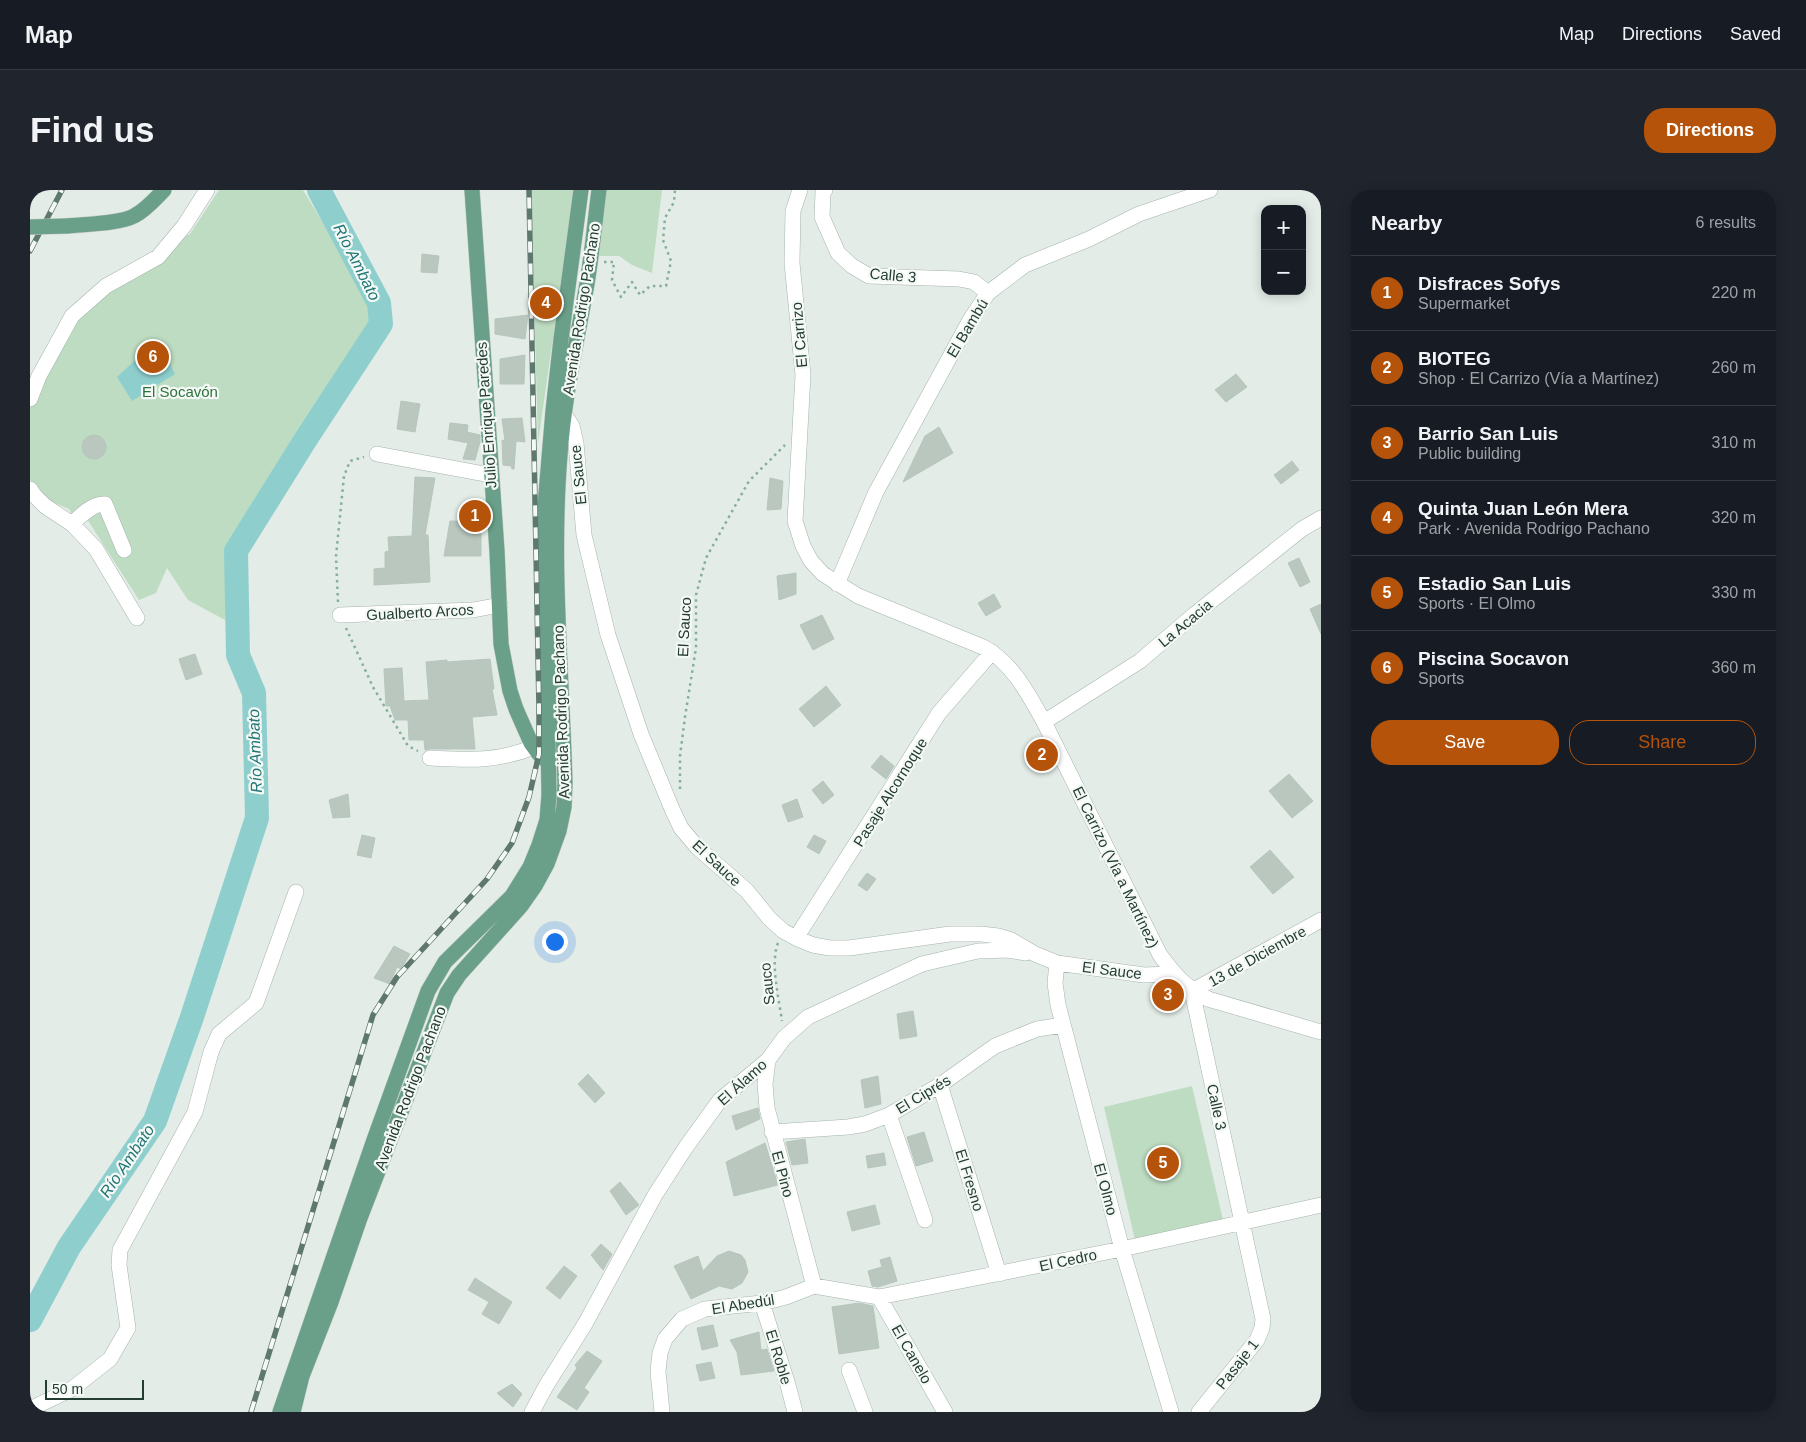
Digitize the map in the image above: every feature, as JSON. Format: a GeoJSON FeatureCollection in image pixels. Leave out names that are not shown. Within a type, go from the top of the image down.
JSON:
{"type":"FeatureCollection","features":[{"type":"Feature","properties":{"kind":"main road"},"geometry":{"type":"LineString","coordinates":[[30,227],[67,226],[122,220],[134,216],[149,206],[164,190]]}},
{"type":"Feature","properties":{"kind":"main road","name":"Julio Enrique Paredes"},"geometry":{"type":"LineString","coordinates":[[472,190],[501,644],[510,691],[516,710],[534,748],[549,763]]}},
{"type":"Feature","properties":{"kind":"main road","name":"Avenida Rodrigo Pachano"},"geometry":{"type":"LineString","coordinates":[[293,1412],[302,1376],[331,1302],[360,1218],[447,993],[459,974],[521,906],[546,864],[559,832],[564,807],[564,760],[556,534],[560,456],[558,412],[561,339],[581,190]]}},
{"type":"Feature","properties":{"kind":"main road","name":"Avenida Rodrigo Pachano"},"geometry":{"type":"LineString","coordinates":[[280,1412],[374,1140],[428,991],[445,962],[512,896],[530,867],[547,820],[549,763],[544,518],[558,412],[590,262],[599,190]]}},
{"type":"Feature","properties":{"kind":"main road"},"geometry":{"type":"LineString","coordinates":[[549,763],[564,760]]}},
{"type":"Feature","properties":{"kind":"street"},"geometry":{"type":"LineString","coordinates":[[30,399],[39,376],[72,316],[106,286],[158,257],[184,226],[206,190]]}},
{"type":"Feature","properties":{"kind":"street","name":"El Carrizo"},"geometry":{"type":"LineString","coordinates":[[796,480],[803,375],[792,263],[793,211],[800,190]]}},
{"type":"Feature","properties":{"kind":"street","name":"Calle 3"},"geometry":{"type":"LineString","coordinates":[[825,190],[822,217],[838,253],[852,266],[869,276],[959,279],[974,282],[988,293]]}},
{"type":"Feature","properties":{"kind":"street","name":"El Bambú"},"geometry":{"type":"LineString","coordinates":[[837,584],[876,492],[970,320],[988,293],[1025,266],[1089,239],[1139,214],[1210,190]]}},
{"type":"Feature","properties":{"kind":"street","name":"El Sauce"},"geometry":{"type":"LineString","coordinates":[[558,412],[572,426],[576,443],[584,535],[608,635],[641,734],[672,809],[681,828],[697,847],[747,891],[769,918],[790,934],[814,945],[830,948],[849,948],[950,934],[981,934],[1011,940],[1035,954],[1057,963],[1144,975],[1173,974]]}},
{"type":"Feature","properties":{"kind":"street"},"geometry":{"type":"LineString","coordinates":[[377,454],[490,475]]}},
{"type":"Feature","properties":{"kind":"street","name":"El Carrizo (Vía a Martínez)"},"geometry":{"type":"LineString","coordinates":[[796,480],[795,521],[802,546],[811,561],[823,574],[858,596],[992,652],[1004,663],[1026,690],[1044,722],[1160,955],[1173,974],[1192,991]]}},
{"type":"Feature","properties":{"kind":"street"},"geometry":{"type":"LineString","coordinates":[[30,489],[46,506],[72,524],[96,549],[137,618]]}},
{"type":"Feature","properties":{"kind":"street"},"geometry":{"type":"LineString","coordinates":[[72,524],[97,505],[105,504],[124,550]]}},
{"type":"Feature","properties":{"kind":"street","name":"La Acacia"},"geometry":{"type":"LineString","coordinates":[[1044,722],[1140,661],[1195,614],[1302,529],[1321,518]]}},
{"type":"Feature","properties":{"kind":"street","name":"Gualberto Arcos"},"geometry":{"type":"LineString","coordinates":[[340,615],[473,610],[500,605]]}},
{"type":"Feature","properties":{"kind":"street","name":"Pasaje Alcornoque"},"geometry":{"type":"LineString","coordinates":[[790,934],[940,713],[992,652]]}},
{"type":"Feature","properties":{"kind":"street"},"geometry":{"type":"LineString","coordinates":[[430,758],[496,759],[534,748]]}},
{"type":"Feature","properties":{"kind":"street"},"geometry":{"type":"LineString","coordinates":[[30,1409],[72,1389],[110,1359],[128,1328],[119,1265],[120,1250],[195,1112],[211,1052],[219,1034],[256,1003],[296,892]]}},
{"type":"Feature","properties":{"kind":"street","name":"13 de Diciembre"},"geometry":{"type":"LineString","coordinates":[[1192,991],[1321,920]]}},
{"type":"Feature","properties":{"kind":"street","name":"El Álamo"},"geometry":{"type":"LineString","coordinates":[[532,1412],[585,1324],[655,1195],[686,1147],[720,1100],[768,1060],[784,1038],[808,1017],[922,964],[978,951],[1007,950],[1035,954]]}},
{"type":"Feature","properties":{"kind":"street","name":"El Olmo"},"geometry":{"type":"LineString","coordinates":[[1057,963],[1056,991],[1063,1025],[1122,1249],[1170,1412]]}},
{"type":"Feature","properties":{"kind":"street"},"geometry":{"type":"LineString","coordinates":[[1192,991],[1208,999],[1321,1032]]}},
{"type":"Feature","properties":{"kind":"street","name":"Calle 3"},"geometry":{"type":"LineString","coordinates":[[1192,991],[1242,1223]]}},
{"type":"Feature","properties":{"kind":"street","name":"El Ciprés"},"geometry":{"type":"LineString","coordinates":[[772,1132],[866,1124],[889,1115],[940,1085],[995,1046],[1037,1029],[1063,1025]]}},
{"type":"Feature","properties":{"kind":"street","name":"El Pino"},"geometry":{"type":"LineString","coordinates":[[768,1060],[767,1108],[814,1286]]}},
{"type":"Feature","properties":{"kind":"street","name":"El Fresno"},"geometry":{"type":"LineString","coordinates":[[940,1085],[999,1274]]}},
{"type":"Feature","properties":{"kind":"street"},"geometry":{"type":"LineString","coordinates":[[889,1115],[925,1220]]}},
{"type":"Feature","properties":{"kind":"street","name":"El Cedro"},"geometry":{"type":"LineString","coordinates":[[814,1286],[879,1297],[1122,1249],[1321,1205]]}},
{"type":"Feature","properties":{"kind":"street","name":"Pasaje 1"},"geometry":{"type":"LineString","coordinates":[[1199,1412],[1257,1340],[1262,1328],[1263,1319],[1242,1223]]}},
{"type":"Feature","properties":{"kind":"street","name":"El Abedúl"},"geometry":{"type":"LineString","coordinates":[[662,1412],[658,1371],[660,1353],[665,1338],[682,1319],[705,1309],[762,1303],[786,1297],[814,1286]]}},
{"type":"Feature","properties":{"kind":"street","name":"El Canelo"},"geometry":{"type":"LineString","coordinates":[[879,1297],[945,1412]]}},
{"type":"Feature","properties":{"kind":"street","name":"El Roble"},"geometry":{"type":"LineString","coordinates":[[762,1303],[795,1412]]}},
{"type":"Feature","properties":{"kind":"street"},"geometry":{"type":"LineString","coordinates":[[849,1370],[865,1412]]}},
{"type":"Feature","properties":{"kind":"path"},"geometry":{"type":"LineString","coordinates":[[590,262],[614,262],[612,280],[621,297],[632,282],[640,295],[650,286],[666,286],[671,261],[663,240],[665,218],[674,202],[675,190]]}},
{"type":"Feature","properties":{"kind":"path","name":"El Sauco"},"geometry":{"type":"LineString","coordinates":[[680,798],[682,746],[696,648],[696,595],[706,558],[749,481],[799,430]]}},
{"type":"Feature","properties":{"kind":"path","name":"Sauco"},"geometry":{"type":"LineString","coordinates":[[784,1038],[775,960],[776,949],[790,934]]}},
{"type":"Feature","properties":{"kind":"green space","name":"El Socavón"},"geometry":{"type":"Polygon","coordinates":[[[219,190],[303,190],[372,303],[373,323],[361,349],[232,550],[225,620],[188,600],[167,568],[156,593],[139,600],[87,519],[72,514],[69,509],[48,500],[30,480],[30,406],[75,315],[157,250],[190,234],[219,190]]]}},
{"type":"Feature","properties":{"kind":"green space"},"geometry":{"type":"Polygon","coordinates":[[[531,190],[574,190],[538,443],[531,190]]]}},
{"type":"Feature","properties":{"kind":"green space"},"geometry":{"type":"Polygon","coordinates":[[[605,190],[662,190],[652,273],[632,265],[619,256],[597,256],[605,190]]]}},
{"type":"Feature","properties":{"kind":"green space"},"geometry":{"type":"Polygon","coordinates":[[[1192,1086],[1223,1220],[1135,1240],[1104,1107],[1192,1086]]]}},
{"type":"Feature","properties":{"kind":"water"},"geometry":{"type":"Polygon","coordinates":[[[158,339],[175,374],[132,401],[117,377],[158,339]]]}},
{"type":"Feature","properties":{"kind":"building"},"geometry":{"type":"Polygon","coordinates":[[[422,254],[439,256],[437,273],[421,272],[422,254]]]}},
{"type":"Feature","properties":{"kind":"building"},"geometry":{"type":"Polygon","coordinates":[[[528,315],[525,339],[495,334],[495,319],[528,315]]]}},
{"type":"Feature","properties":{"kind":"building"},"geometry":{"type":"Polygon","coordinates":[[[525,355],[524,384],[500,384],[500,359],[525,355]]]}},
{"type":"Feature","properties":{"kind":"building"},"geometry":{"type":"Polygon","coordinates":[[[1236,374],[1247,387],[1226,402],[1215,390],[1236,374]]]}},
{"type":"Feature","properties":{"kind":"building"},"geometry":{"type":"Polygon","coordinates":[[[401,401],[420,404],[415,432],[397,429],[401,401]]]}},
{"type":"Feature","properties":{"kind":"building"},"geometry":{"type":"Polygon","coordinates":[[[522,418],[525,442],[516,441],[514,469],[512,469],[511,466],[503,465],[502,440],[505,441],[502,419],[522,418]]]}},
{"type":"Feature","properties":{"kind":"building"},"geometry":{"type":"Polygon","coordinates":[[[450,423],[468,425],[467,432],[480,435],[475,460],[463,459],[468,443],[448,439],[450,423]]]}},
{"type":"Feature","properties":{"kind":"building"},"geometry":{"type":"Polygon","coordinates":[[[939,427],[953,453],[903,482],[925,436],[939,427]]]}},
{"type":"Feature","properties":{"kind":"building"},"geometry":{"type":"Polygon","coordinates":[[[94,435],[103,438],[106,447],[103,456],[94,459],[85,456],[82,447],[85,438],[94,435]]]}},
{"type":"Feature","properties":{"kind":"building"},"geometry":{"type":"Polygon","coordinates":[[[1292,461],[1299,470],[1281,484],[1274,475],[1292,461]]]}},
{"type":"Feature","properties":{"kind":"building"},"geometry":{"type":"Polygon","coordinates":[[[415,477],[435,478],[425,535],[428,535],[430,582],[374,585],[374,569],[385,568],[385,552],[389,551],[388,537],[412,536],[415,477]]]}},
{"type":"Feature","properties":{"kind":"building"},"geometry":{"type":"Polygon","coordinates":[[[770,478],[783,481],[781,509],[767,510],[770,478]]]}},
{"type":"Feature","properties":{"kind":"building"},"geometry":{"type":"Polygon","coordinates":[[[450,521],[481,522],[481,556],[444,556],[450,521]]]}},
{"type":"Feature","properties":{"kind":"building"},"geometry":{"type":"Polygon","coordinates":[[[1299,558],[1310,582],[1300,587],[1288,563],[1299,558]]]}},
{"type":"Feature","properties":{"kind":"building"},"geometry":{"type":"Polygon","coordinates":[[[796,573],[796,594],[779,600],[777,576],[796,573]]]}},
{"type":"Feature","properties":{"kind":"building"},"geometry":{"type":"Polygon","coordinates":[[[994,594],[1001,607],[986,616],[978,603],[994,594]]]}},
{"type":"Feature","properties":{"kind":"building"},"geometry":{"type":"Polygon","coordinates":[[[1321,604],[1321,634],[1310,609],[1321,604]]]}},
{"type":"Feature","properties":{"kind":"building"},"geometry":{"type":"Polygon","coordinates":[[[822,615],[834,639],[813,650],[800,625],[822,615]]]}},
{"type":"Feature","properties":{"kind":"building"},"geometry":{"type":"Polygon","coordinates":[[[195,654],[202,674],[186,680],[179,659],[195,654]]]}},
{"type":"Feature","properties":{"kind":"building"},"geometry":{"type":"Polygon","coordinates":[[[490,659],[494,689],[492,689],[497,715],[472,717],[475,749],[425,750],[424,740],[409,740],[408,720],[395,720],[390,706],[386,706],[384,669],[402,668],[404,701],[429,700],[426,662],[490,659]]]}},
{"type":"Feature","properties":{"kind":"building"},"geometry":{"type":"Polygon","coordinates":[[[826,686],[841,705],[814,727],[799,709],[826,686]]]}},
{"type":"Feature","properties":{"kind":"building"},"geometry":{"type":"Polygon","coordinates":[[[881,755],[894,766],[886,779],[871,767],[881,755]]]}},
{"type":"Feature","properties":{"kind":"building"},"geometry":{"type":"Polygon","coordinates":[[[1289,774],[1313,801],[1292,818],[1269,791],[1289,774]]]}},
{"type":"Feature","properties":{"kind":"building"},"geometry":{"type":"Polygon","coordinates":[[[823,781],[834,795],[823,804],[812,790],[823,781]]]}},
{"type":"Feature","properties":{"kind":"building"},"geometry":{"type":"Polygon","coordinates":[[[348,794],[350,817],[333,818],[329,800],[348,794]]]}},
{"type":"Feature","properties":{"kind":"building"},"geometry":{"type":"Polygon","coordinates":[[[797,799],[803,817],[788,822],[782,805],[797,799]]]}},
{"type":"Feature","properties":{"kind":"building"},"geometry":{"type":"Polygon","coordinates":[[[362,835],[375,838],[371,858],[357,855],[362,835]]]}},
{"type":"Feature","properties":{"kind":"building"},"geometry":{"type":"Polygon","coordinates":[[[814,835],[826,841],[819,854],[807,847],[814,835]]]}},
{"type":"Feature","properties":{"kind":"building"},"geometry":{"type":"Polygon","coordinates":[[[1270,850],[1294,877],[1273,894],[1250,867],[1270,850]]]}},
{"type":"Feature","properties":{"kind":"building"},"geometry":{"type":"Polygon","coordinates":[[[867,873],[876,879],[867,891],[858,885],[867,873]]]}},
{"type":"Feature","properties":{"kind":"building"},"geometry":{"type":"Polygon","coordinates":[[[394,946],[410,954],[401,969],[397,967],[390,984],[374,978],[394,946]]]}},
{"type":"Feature","properties":{"kind":"building"},"geometry":{"type":"Polygon","coordinates":[[[913,1011],[917,1036],[900,1039],[897,1014],[913,1011]]]}},
{"type":"Feature","properties":{"kind":"building"},"geometry":{"type":"Polygon","coordinates":[[[588,1074],[605,1093],[595,1103],[578,1084],[588,1074]]]}},
{"type":"Feature","properties":{"kind":"building"},"geometry":{"type":"Polygon","coordinates":[[[878,1076],[881,1104],[865,1108],[861,1080],[878,1076]]]}},
{"type":"Feature","properties":{"kind":"building"},"geometry":{"type":"Polygon","coordinates":[[[758,1108],[760,1119],[736,1130],[732,1116],[758,1108]]]}},
{"type":"Feature","properties":{"kind":"building"},"geometry":{"type":"Polygon","coordinates":[[[924,1132],[933,1161],[916,1166],[907,1137],[924,1132]]]}},
{"type":"Feature","properties":{"kind":"building"},"geometry":{"type":"Polygon","coordinates":[[[805,1139],[808,1163],[792,1165],[786,1142],[805,1139]]]}},
{"type":"Feature","properties":{"kind":"building"},"geometry":{"type":"Polygon","coordinates":[[[765,1143],[778,1185],[734,1196],[726,1162],[765,1143]]]}},
{"type":"Feature","properties":{"kind":"building"},"geometry":{"type":"Polygon","coordinates":[[[884,1153],[886,1165],[868,1168],[866,1156],[884,1153]]]}},
{"type":"Feature","properties":{"kind":"building"},"geometry":{"type":"Polygon","coordinates":[[[620,1182],[639,1205],[626,1215],[610,1191],[620,1182]]]}},
{"type":"Feature","properties":{"kind":"building"},"geometry":{"type":"Polygon","coordinates":[[[875,1205],[880,1224],[852,1231],[847,1212],[875,1205]]]}},
{"type":"Feature","properties":{"kind":"building"},"geometry":{"type":"Polygon","coordinates":[[[601,1244],[612,1254],[603,1270],[591,1255],[601,1244]]]}},
{"type":"Feature","properties":{"kind":"building"},"geometry":{"type":"Polygon","coordinates":[[[729,1251],[741,1255],[745,1260],[748,1272],[742,1283],[732,1289],[719,1286],[691,1299],[674,1266],[698,1256],[703,1271],[717,1256],[729,1251]]]}},
{"type":"Feature","properties":{"kind":"building"},"geometry":{"type":"Polygon","coordinates":[[[890,1257],[897,1281],[878,1287],[872,1286],[868,1271],[882,1267],[880,1260],[890,1257]]]}},
{"type":"Feature","properties":{"kind":"building"},"geometry":{"type":"Polygon","coordinates":[[[564,1266],[577,1276],[560,1299],[546,1288],[564,1266]]]}},
{"type":"Feature","properties":{"kind":"building"},"geometry":{"type":"Polygon","coordinates":[[[475,1278],[512,1302],[499,1324],[482,1314],[489,1302],[468,1290],[475,1278]]]}},
{"type":"Feature","properties":{"kind":"building"},"geometry":{"type":"Polygon","coordinates":[[[859,1303],[873,1306],[879,1348],[839,1354],[832,1307],[859,1303]]]}},
{"type":"Feature","properties":{"kind":"building"},"geometry":{"type":"Polygon","coordinates":[[[713,1325],[718,1346],[702,1350],[697,1328],[713,1325]]]}},
{"type":"Feature","properties":{"kind":"building"},"geometry":{"type":"Polygon","coordinates":[[[759,1332],[761,1350],[767,1349],[774,1371],[741,1375],[737,1352],[730,1340],[759,1332]]]}},
{"type":"Feature","properties":{"kind":"building"},"geometry":{"type":"Polygon","coordinates":[[[587,1351],[602,1361],[584,1388],[589,1392],[577,1410],[557,1397],[577,1368],[575,1365],[587,1351]]]}},
{"type":"Feature","properties":{"kind":"building"},"geometry":{"type":"Polygon","coordinates":[[[711,1362],[715,1378],[700,1381],[696,1365],[711,1362]]]}},
{"type":"Feature","properties":{"kind":"building"},"geometry":{"type":"Polygon","coordinates":[[[512,1384],[522,1394],[513,1407],[497,1393],[512,1384]]]}},
{"type":"Feature","properties":{"kind":"waterway","name":"Río Ambato"},"geometry":{"type":"LineString","coordinates":[[30,1320],[69,1247],[155,1121],[192,1017],[257,818],[254,693],[238,655],[236,551],[381,324],[379,303],[319,190]]}},
{"type":"Feature","properties":{"kind":"railway"},"geometry":{"type":"LineString","coordinates":[[30,251],[62,190]]}},
{"type":"Feature","properties":{"kind":"railway"},"geometry":{"type":"LineString","coordinates":[[251,1412],[373,1015],[397,977],[487,879],[512,843],[529,797],[539,754],[529,190]]}},
{"type":"Feature","properties":{"kind":"place","name":"Quinta Juan León Mera"},"geometry":{"type":"Point","coordinates":[546,303]}},
{"type":"Feature","properties":{"kind":"place","name":"Piscina Socavon"},"geometry":{"type":"Point","coordinates":[153,357]}},
{"type":"Feature","properties":{"kind":"place","name":"Disfraces Sofys"},"geometry":{"type":"Point","coordinates":[475,516]}},
{"type":"Feature","properties":{"kind":"place","name":"BIOTEG"},"geometry":{"type":"Point","coordinates":[1042,755]}},
{"type":"Feature","properties":{"kind":"place","name":"Barrio San Luis"},"geometry":{"type":"Point","coordinates":[1168,995]}},
{"type":"Feature","properties":{"kind":"place","name":"Estadio San Luis"},"geometry":{"type":"Point","coordinates":[1163,1163]}}]}
